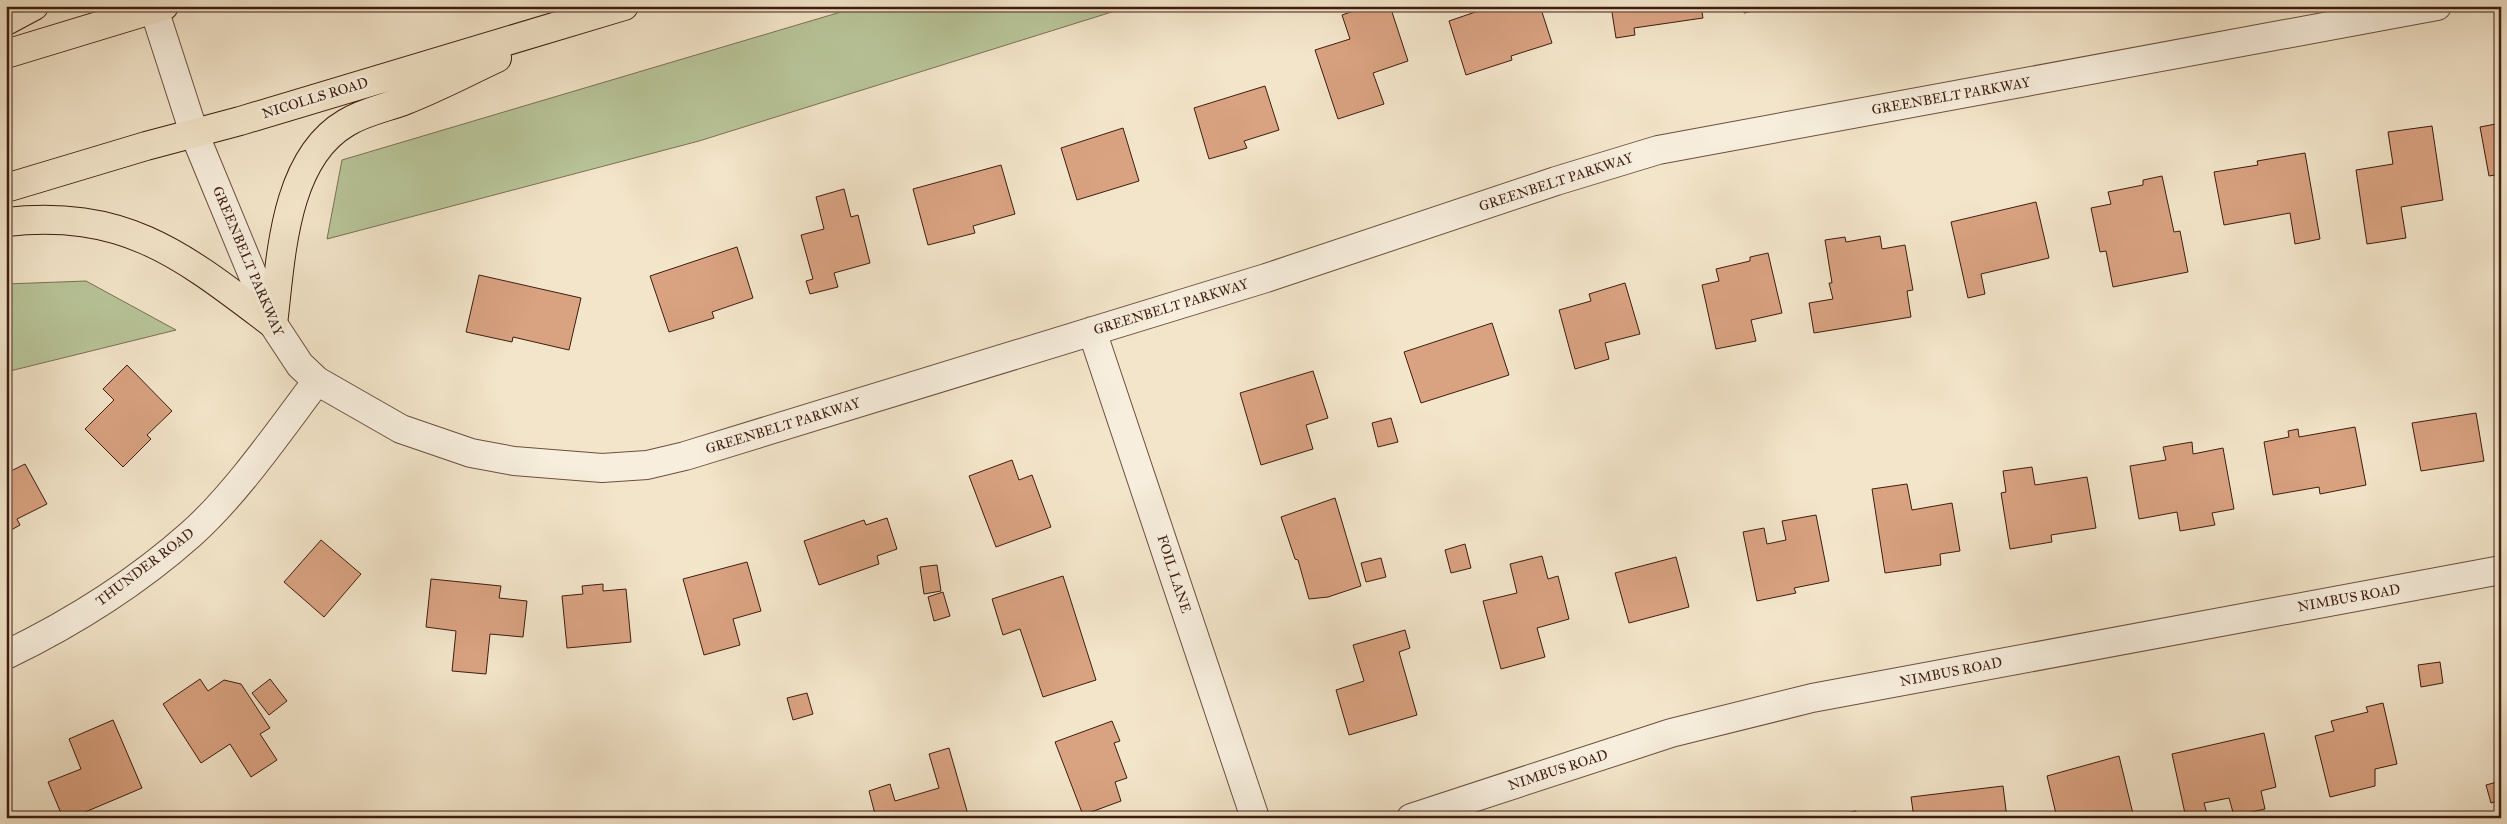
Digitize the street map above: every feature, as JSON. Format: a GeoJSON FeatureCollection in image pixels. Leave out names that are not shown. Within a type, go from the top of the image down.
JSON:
{"type":"FeatureCollection","features":[{"type":"Feature","properties":{"kind":"highway"},"geometry":{"type":"LineString","coordinates":[[6,21],[34,6]]}},
{"type":"Feature","properties":{"kind":"highway","name":"NICOLLS ROAD"},"geometry":{"type":"LineString","coordinates":[[6,188],[240,121],[624,6]]}},
{"type":"Feature","properties":{"kind":"highway"},"geometry":{"type":"LineString","coordinates":[[6,54],[157,7]]}},
{"type":"Feature","properties":{"kind":"highway"},"geometry":{"type":"LineString","coordinates":[[273,324],[290,205],[301,176],[326,140],[344,123],[368,112],[406,100],[581,20]]}},
{"type":"Feature","properties":{"kind":"highway"},"geometry":{"type":"LineString","coordinates":[[6,222],[53,219],[80,222],[130,232],[177,254],[205,272],[273,324]]}},
{"type":"Feature","properties":{"kind":"street","name":"GREENBELT PARKWAY"},"geometry":{"type":"LineString","coordinates":[[157,7],[194,133],[273,324],[300,365],[317,381],[401,428],[471,453],[554,466],[602,468],[638,466],[685,456],[1266,278],[1556,180],[1658,150],[2437,6]]}},
{"type":"Feature","properties":{"kind":"street","name":"FOIL LANE"},"geometry":{"type":"LineString","coordinates":[[1092,331],[1255,818]]}},
{"type":"Feature","properties":{"kind":"street","name":"THUNDER ROAD"},"geometry":{"type":"LineString","coordinates":[[6,655],[48,635],[96,604],[192,534],[230,492],[317,381]]}},
{"type":"Feature","properties":{"kind":"street","name":"NIMBUS ROAD"},"geometry":{"type":"LineString","coordinates":[[1411,818],[1671,732],[1812,698],[2501,570]]}},
{"type":"Feature","properties":{"kind":"green space"},"geometry":{"type":"Polygon","coordinates":[[[861,6],[1131,6],[699,141],[327,239],[342,160],[861,6]]]}},
{"type":"Feature","properties":{"kind":"green space"},"geometry":{"type":"Polygon","coordinates":[[[86,281],[176,330],[6,372],[6,284],[86,281]]]}},
{"type":"Feature","properties":{"kind":"building"},"geometry":{"type":"Polygon","coordinates":[[[1368,6],[1390,6],[1408,61],[1373,73],[1384,104],[1338,119],[1315,50],[1350,39],[1342,15],[1368,6]]]}},
{"type":"Feature","properties":{"kind":"building"},"geometry":{"type":"Polygon","coordinates":[[[1493,6],[1540,6],[1552,43],[1511,56],[1512,60],[1466,75],[1449,21],[1493,6]]]}},
{"type":"Feature","properties":{"kind":"building"},"geometry":{"type":"Polygon","coordinates":[[[1611,6],[1701,6],[1703,18],[1634,28],[1635,35],[1616,38],[1611,6]]]}},
{"type":"Feature","properties":{"kind":"building"},"geometry":{"type":"Polygon","coordinates":[[[1743,6],[1777,6],[1744,13],[1743,6]]]}},
{"type":"Feature","properties":{"kind":"building"},"geometry":{"type":"Polygon","coordinates":[[[1265,86],[1279,130],[1244,141],[1247,148],[1209,159],[1194,108],[1265,86]]]}},
{"type":"Feature","properties":{"kind":"building"},"geometry":{"type":"Polygon","coordinates":[[[2501,123],[2501,174],[2489,176],[2480,127],[2501,123]]]}},
{"type":"Feature","properties":{"kind":"building"},"geometry":{"type":"Polygon","coordinates":[[[2432,126],[2443,200],[2401,207],[2406,238],[2367,244],[2356,170],[2393,164],[2388,132],[2432,126]]]}},
{"type":"Feature","properties":{"kind":"building"},"geometry":{"type":"Polygon","coordinates":[[[1123,128],[1139,181],[1077,200],[1061,148],[1123,128]]]}},
{"type":"Feature","properties":{"kind":"building"},"geometry":{"type":"Polygon","coordinates":[[[2305,153],[2320,239],[2295,244],[2290,213],[2224,225],[2214,172],[2258,165],[2257,161],[2305,153]]]}},
{"type":"Feature","properties":{"kind":"building"},"geometry":{"type":"Polygon","coordinates":[[[1001,165],[1015,214],[973,226],[975,233],[928,245],[913,189],[1001,165]]]}},
{"type":"Feature","properties":{"kind":"building"},"geometry":{"type":"Polygon","coordinates":[[[2162,176],[2174,232],[2180,231],[2188,272],[2113,287],[2106,251],[2100,252],[2091,208],[2111,204],[2108,192],[2143,185],[2143,180],[2162,176]]]}},
{"type":"Feature","properties":{"kind":"building"},"geometry":{"type":"Polygon","coordinates":[[[844,189],[851,217],[858,215],[870,263],[834,273],[838,287],[810,294],[806,281],[813,279],[801,235],[824,229],[816,197],[844,189]]]}},
{"type":"Feature","properties":{"kind":"building"},"geometry":{"type":"Polygon","coordinates":[[[2036,202],[2049,258],[1981,274],[1985,294],[1968,298],[1951,222],[2036,202]]]}},
{"type":"Feature","properties":{"kind":"building"},"geometry":{"type":"Polygon","coordinates":[[[1880,236],[1882,249],[1905,245],[1913,290],[1907,291],[1911,317],[1814,333],[1809,303],[1833,299],[1829,283],[1832,283],[1825,240],[1845,237],[1846,242],[1880,236]]]}},
{"type":"Feature","properties":{"kind":"building"},"geometry":{"type":"Polygon","coordinates":[[[737,247],[753,298],[712,312],[714,318],[669,332],[650,276],[737,247]]]}},
{"type":"Feature","properties":{"kind":"building"},"geometry":{"type":"Polygon","coordinates":[[[1768,253],[1782,313],[1751,320],[1756,341],[1716,349],[1702,285],[1719,281],[1716,269],[1750,261],[1750,257],[1768,253]]]}},
{"type":"Feature","properties":{"kind":"building"},"geometry":{"type":"Polygon","coordinates":[[[479,275],[581,298],[569,350],[513,337],[512,342],[466,332],[479,275]]]}},
{"type":"Feature","properties":{"kind":"building"},"geometry":{"type":"Polygon","coordinates":[[[1625,283],[1640,334],[1605,343],[1609,359],[1575,369],[1559,310],[1591,301],[1589,294],[1625,283]]]}},
{"type":"Feature","properties":{"kind":"building"},"geometry":{"type":"Polygon","coordinates":[[[1492,323],[1509,375],[1421,403],[1404,352],[1492,323]]]}},
{"type":"Feature","properties":{"kind":"building"},"geometry":{"type":"Polygon","coordinates":[[[127,365],[172,411],[147,435],[151,439],[123,467],[85,429],[114,400],[103,389],[127,365]]]}},
{"type":"Feature","properties":{"kind":"building"},"geometry":{"type":"Polygon","coordinates":[[[1313,371],[1328,418],[1306,425],[1313,449],[1261,465],[1240,393],[1313,371]]]}},
{"type":"Feature","properties":{"kind":"building"},"geometry":{"type":"Polygon","coordinates":[[[2476,413],[2484,461],[2421,471],[2412,423],[2476,413]]]}},
{"type":"Feature","properties":{"kind":"building"},"geometry":{"type":"Polygon","coordinates":[[[1391,418],[1398,442],[1378,447],[1372,423],[1391,418]]]}},
{"type":"Feature","properties":{"kind":"building"},"geometry":{"type":"Polygon","coordinates":[[[2355,427],[2366,485],[2320,494],[2319,487],[2273,495],[2264,442],[2289,437],[2288,431],[2298,429],[2299,437],[2355,427]]]}},
{"type":"Feature","properties":{"kind":"building"},"geometry":{"type":"Polygon","coordinates":[[[2192,442],[2193,454],[2223,448],[2234,509],[2212,513],[2215,525],[2180,531],[2177,512],[2139,519],[2130,466],[2166,460],[2163,447],[2192,442]]]}},
{"type":"Feature","properties":{"kind":"building"},"geometry":{"type":"Polygon","coordinates":[[[1012,460],[1019,480],[1032,475],[1051,527],[996,547],[969,476],[1012,460]]]}},
{"type":"Feature","properties":{"kind":"building"},"geometry":{"type":"Polygon","coordinates":[[[6,464],[11,471],[25,464],[47,504],[17,519],[20,525],[6,533],[6,464]]]}},
{"type":"Feature","properties":{"kind":"building"},"geometry":{"type":"Polygon","coordinates":[[[2032,467],[2035,485],[2087,477],[2096,528],[2051,535],[2052,542],[2010,549],[2001,493],[2006,492],[2003,471],[2032,467]]]}},
{"type":"Feature","properties":{"kind":"building"},"geometry":{"type":"Polygon","coordinates":[[[1907,484],[1912,510],[1952,503],[1960,551],[1940,554],[1941,565],[1885,573],[1872,489],[1907,484]]]}},
{"type":"Feature","properties":{"kind":"building"},"geometry":{"type":"Polygon","coordinates":[[[1335,498],[1361,586],[1328,597],[1309,599],[1298,560],[1295,559],[1281,517],[1335,498]]]}},
{"type":"Feature","properties":{"kind":"building"},"geometry":{"type":"Polygon","coordinates":[[[1816,515],[1829,581],[1794,588],[1796,593],[1757,601],[1743,532],[1764,528],[1767,544],[1786,540],[1782,521],[1816,515]]]}},
{"type":"Feature","properties":{"kind":"building"},"geometry":{"type":"Polygon","coordinates":[[[887,518],[897,549],[877,556],[879,564],[819,585],[804,541],[864,520],[866,525],[887,518]]]}},
{"type":"Feature","properties":{"kind":"building"},"geometry":{"type":"Polygon","coordinates":[[[321,540],[361,574],[324,617],[284,582],[321,540]]]}},
{"type":"Feature","properties":{"kind":"building"},"geometry":{"type":"Polygon","coordinates":[[[1465,544],[1471,568],[1451,573],[1445,550],[1465,544]]]}},
{"type":"Feature","properties":{"kind":"building"},"geometry":{"type":"Polygon","coordinates":[[[1542,556],[1548,579],[1558,576],[1569,619],[1537,628],[1545,657],[1501,669],[1483,601],[1517,593],[1510,564],[1542,556]]]}},
{"type":"Feature","properties":{"kind":"building"},"geometry":{"type":"Polygon","coordinates":[[[1676,557],[1689,607],[1629,623],[1615,573],[1676,557]]]}},
{"type":"Feature","properties":{"kind":"building"},"geometry":{"type":"Polygon","coordinates":[[[1381,558],[1386,577],[1366,582],[1361,563],[1381,558]]]}},
{"type":"Feature","properties":{"kind":"building"},"geometry":{"type":"Polygon","coordinates":[[[747,562],[761,611],[733,619],[740,645],[704,655],[683,579],[747,562]]]}},
{"type":"Feature","properties":{"kind":"building"},"geometry":{"type":"Polygon","coordinates":[[[937,565],[941,591],[924,594],[920,567],[937,565]]]}},
{"type":"Feature","properties":{"kind":"building"},"geometry":{"type":"Polygon","coordinates":[[[1063,576],[1096,680],[1043,697],[1020,629],[1003,635],[992,599],[1063,576]]]}},
{"type":"Feature","properties":{"kind":"building"},"geometry":{"type":"Polygon","coordinates":[[[431,579],[501,586],[499,598],[527,601],[523,637],[490,634],[486,674],[452,671],[456,631],[426,627],[431,579]]]}},
{"type":"Feature","properties":{"kind":"building"},"geometry":{"type":"Polygon","coordinates":[[[603,584],[603,591],[626,589],[631,642],[567,648],[562,596],[583,594],[582,586],[603,584]]]}},
{"type":"Feature","properties":{"kind":"building"},"geometry":{"type":"Polygon","coordinates":[[[943,592],[950,616],[934,621],[928,597],[943,592]]]}},
{"type":"Feature","properties":{"kind":"building"},"geometry":{"type":"Polygon","coordinates":[[[1405,630],[1410,648],[1399,652],[1417,715],[1349,735],[1336,690],[1364,681],[1353,645],[1405,630]]]}},
{"type":"Feature","properties":{"kind":"building"},"geometry":{"type":"Polygon","coordinates":[[[2440,662],[2443,683],[2421,687],[2418,665],[2440,662]]]}},
{"type":"Feature","properties":{"kind":"building"},"geometry":{"type":"Polygon","coordinates":[[[200,679],[208,691],[224,680],[241,684],[270,728],[260,734],[277,760],[251,777],[230,744],[201,763],[163,704],[200,679]]]}},
{"type":"Feature","properties":{"kind":"building"},"geometry":{"type":"Polygon","coordinates":[[[270,679],[287,701],[269,715],[252,693],[270,679]]]}},
{"type":"Feature","properties":{"kind":"building"},"geometry":{"type":"Polygon","coordinates":[[[807,693],[813,714],[793,720],[787,698],[807,693]]]}},
{"type":"Feature","properties":{"kind":"building"},"geometry":{"type":"Polygon","coordinates":[[[2383,703],[2397,764],[2375,769],[2375,786],[2330,797],[2315,736],[2334,731],[2331,721],[2368,712],[2366,707],[2383,703]]]}},
{"type":"Feature","properties":{"kind":"building"},"geometry":{"type":"Polygon","coordinates":[[[113,720],[142,788],[71,818],[63,818],[48,782],[81,769],[69,739],[113,720]]]}},
{"type":"Feature","properties":{"kind":"building"},"geometry":{"type":"Polygon","coordinates":[[[1112,721],[1120,741],[1114,743],[1127,778],[1115,782],[1121,801],[1083,815],[1055,742],[1112,721]]]}},
{"type":"Feature","properties":{"kind":"building"},"geometry":{"type":"Polygon","coordinates":[[[2264,733],[2276,787],[2261,791],[2265,809],[2234,816],[2229,798],[2204,803],[2208,818],[2186,818],[2172,754],[2264,733]]]}},
{"type":"Feature","properties":{"kind":"building"},"geometry":{"type":"Polygon","coordinates":[[[949,748],[969,818],[876,818],[869,791],[890,784],[895,801],[939,788],[929,754],[949,748]]]}},
{"type":"Feature","properties":{"kind":"building"},"geometry":{"type":"Polygon","coordinates":[[[2119,756],[2134,818],[2057,818],[2047,776],[2119,756]]]}},
{"type":"Feature","properties":{"kind":"building"},"geometry":{"type":"Polygon","coordinates":[[[2501,781],[2501,800],[2491,803],[2486,785],[2501,781]]]}},
{"type":"Feature","properties":{"kind":"building"},"geometry":{"type":"Polygon","coordinates":[[[2003,786],[2007,818],[1914,818],[1911,797],[2003,786]]]}},
{"type":"Feature","properties":{"kind":"building"},"geometry":{"type":"Polygon","coordinates":[[[1856,811],[1857,818],[1821,818],[1856,811]]]}}]}
